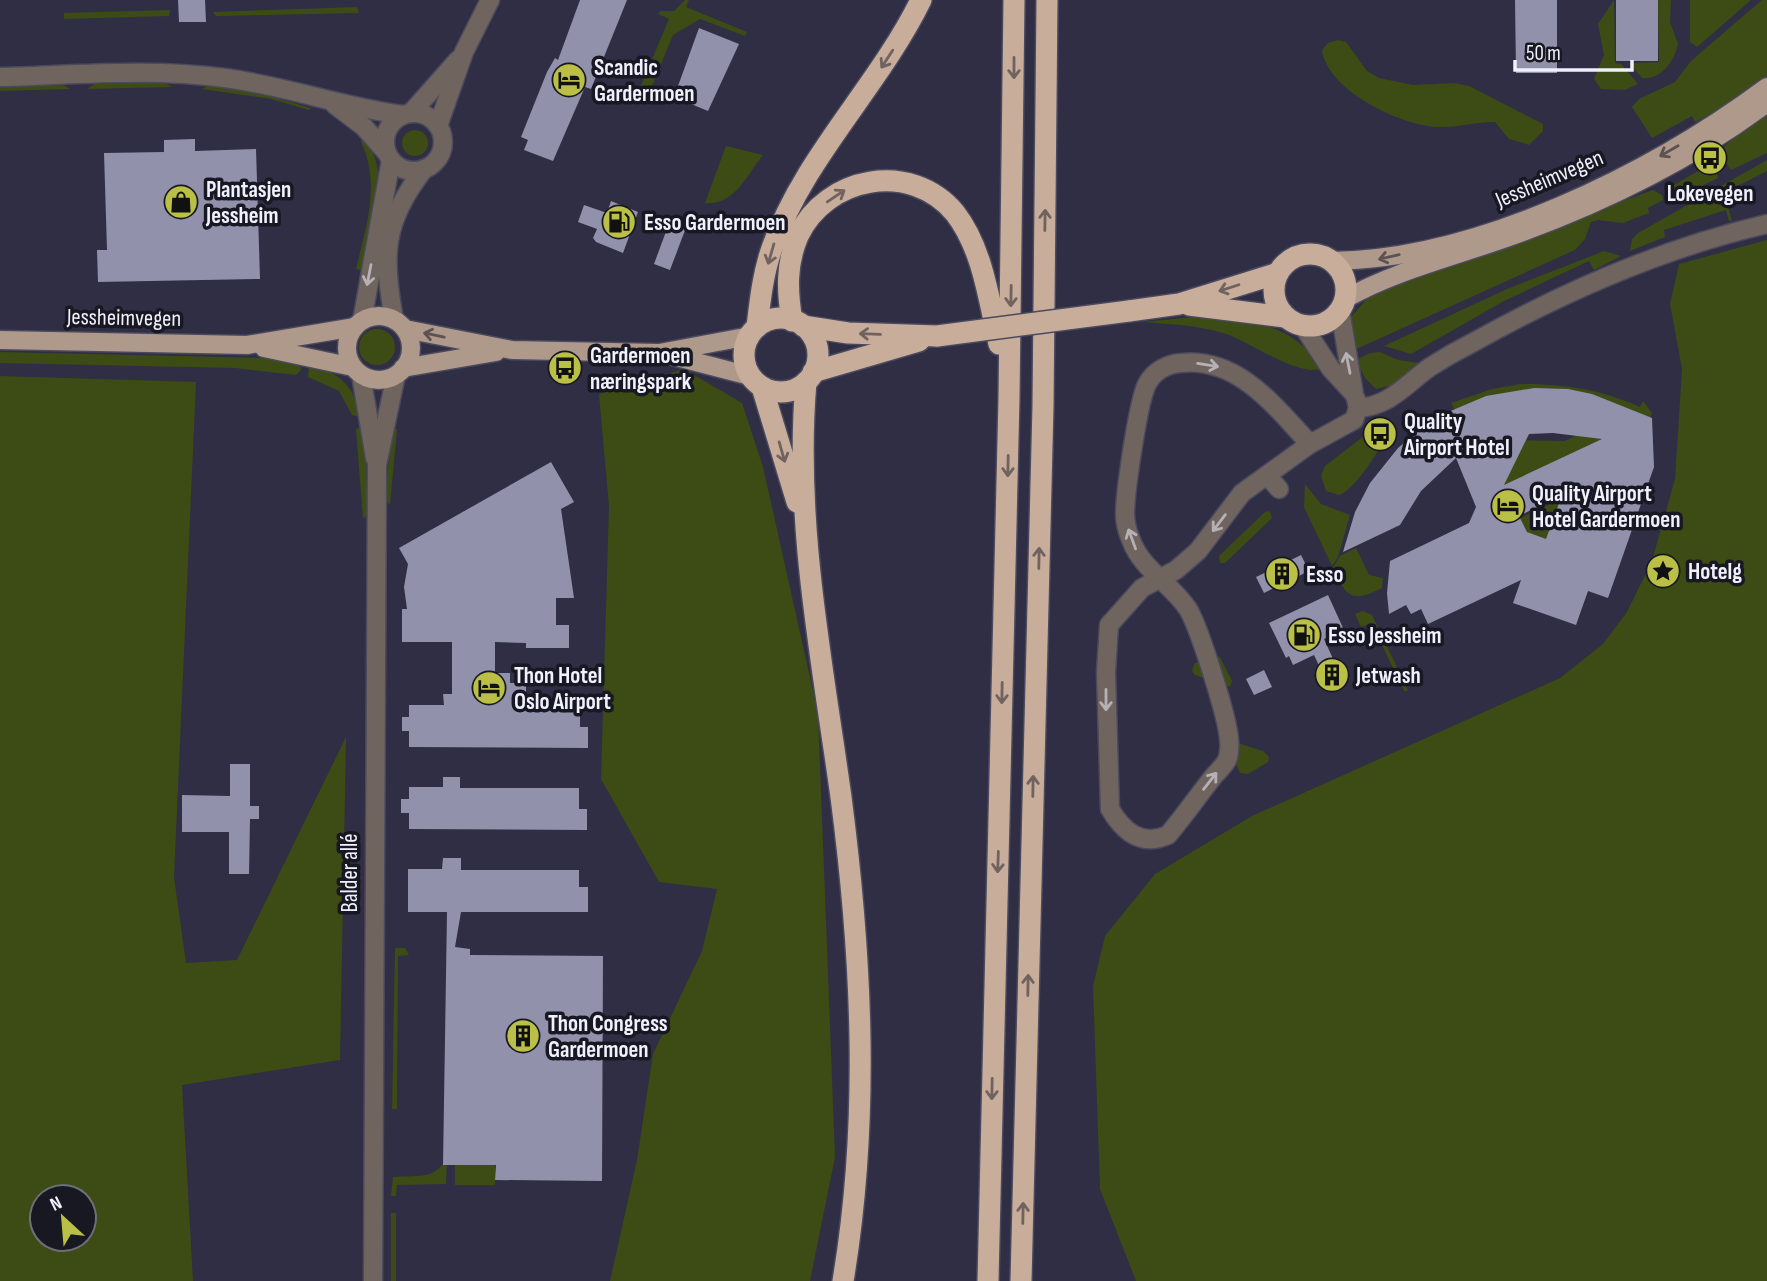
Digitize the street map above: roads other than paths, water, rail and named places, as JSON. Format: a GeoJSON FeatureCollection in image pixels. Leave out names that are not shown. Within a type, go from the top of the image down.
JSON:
{"type":"FeatureCollection","features":[{"type":"Feature","properties":{"kind":"highway"},"geometry":{"type":"LineString","coordinates":[[804,526],[756,381],[744,356],[753,331],[771,249],[786,217],[805,181],[906,30],[921,0]]}},
{"type":"Feature","properties":{"kind":"highway"},"geometry":{"type":"LineString","coordinates":[[988,1281],[1009,398],[1014,0]]}},
{"type":"Feature","properties":{"kind":"highway"},"geometry":{"type":"LineString","coordinates":[[1021,1281],[1043,392],[1047,0]]}},
{"type":"Feature","properties":{"kind":"highway"},"geometry":{"type":"LineString","coordinates":[[843,1281],[853,1205],[861,1094],[859,987],[847,852],[804,526],[810,377],[817,353],[815,342],[798,323],[788,292],[790,263],[799,235],[815,213],[840,192],[874,180],[916,185],[932,193],[954,212],[973,243],[1009,398]]}},
{"type":"Feature","properties":{"kind":"highway"},"geometry":{"type":"LineString","coordinates":[[753,331],[768,321],[798,323],[848,333],[937,336],[1180,304],[1278,273],[1296,257],[1308,254],[1330,261],[1343,277],[1342,304],[1323,323],[1180,304]]}},
{"type":"Feature","properties":{"kind":"highway"},"geometry":{"type":"LineString","coordinates":[[1278,273],[1274,296],[1294,321]]}},
{"type":"Feature","properties":{"kind":"highway"},"geometry":{"type":"LineString","coordinates":[[756,381],[785,392],[810,377],[937,336]]}},
{"type":"Feature","properties":{"kind":"main road","name":"Jessheimvegen"},"geometry":{"type":"LineString","coordinates":[[1330,261],[1374,261],[1511,225],[1647,164],[1725,119],[1767,88]]}},
{"type":"Feature","properties":{"kind":"main road","name":"Jessheimvegen"},"geometry":{"type":"LineString","coordinates":[[1342,304],[1409,268],[1507,238],[1614,196],[1728,132],[1767,103]]}},
{"type":"Feature","properties":{"kind":"main road"},"geometry":{"type":"LineString","coordinates":[[512,350],[399,324],[378,316],[358,324],[347,342],[357,371],[373,379],[399,371],[512,350],[659,353],[753,331]]}},
{"type":"Feature","properties":{"kind":"main road","name":"Jessheimvegen"},"geometry":{"type":"LineString","coordinates":[[0,340],[247,345],[305,338],[358,324]]}},
{"type":"Feature","properties":{"kind":"main road"},"geometry":{"type":"LineString","coordinates":[[399,324],[410,353],[399,371]]}},
{"type":"Feature","properties":{"kind":"main road","name":"Jessheimvegen"},"geometry":{"type":"LineString","coordinates":[[247,345],[357,371]]}},
{"type":"Feature","properties":{"kind":"main road"},"geometry":{"type":"LineString","coordinates":[[659,353],[756,381]]}},
{"type":"Feature","properties":{"kind":"street"},"geometry":{"type":"LineString","coordinates":[[438,126],[464,52],[490,0]]}},
{"type":"Feature","properties":{"kind":"street"},"geometry":{"type":"LineString","coordinates":[[358,324],[389,156],[387,130],[407,114],[464,52]]}},
{"type":"Feature","properties":{"kind":"street"},"geometry":{"type":"LineString","coordinates":[[0,77],[190,74],[278,87],[327,99],[426,116],[438,126],[442,134],[441,151],[431,165],[424,169],[398,208],[385,251],[399,324]]}},
{"type":"Feature","properties":{"kind":"street"},"geometry":{"type":"LineString","coordinates":[[327,99],[364,127],[405,170],[424,169]]}},
{"type":"Feature","properties":{"kind":"street"},"geometry":{"type":"LineString","coordinates":[[1294,321],[1356,401],[1373,407],[1388,400],[1429,368],[1472,342],[1584,288],[1679,247],[1767,224]]}},
{"type":"Feature","properties":{"kind":"street"},"geometry":{"type":"LineString","coordinates":[[1310,444],[1272,402],[1225,368],[1186,362],[1171,364],[1154,375],[1142,397],[1125,516],[1131,542],[1144,565],[1159,579],[1188,609],[1196,627],[1229,739],[1227,760],[1168,835],[1156,841],[1133,837],[1120,827],[1110,808],[1106,672],[1109,625],[1142,588],[1159,579],[1176,570],[1199,551],[1242,493],[1273,482],[1310,444],[1354,420],[1356,401],[1342,304]]}},
{"type":"Feature","properties":{"kind":"street","name":"Balder allé"},"geometry":{"type":"LineString","coordinates":[[357,371],[377,465],[373,1281]]}},
{"type":"Feature","properties":{"kind":"street","name":"Balder allé"},"geometry":{"type":"LineString","coordinates":[[377,465],[399,371]]}},
{"type":"Feature","properties":{"kind":"place","name":"Scandic Gardermoen"},"geometry":{"type":"Point","coordinates":[569,80]}},
{"type":"Feature","properties":{"kind":"place","name":"Lokevegen"},"geometry":{"type":"Point","coordinates":[1710,158]}},
{"type":"Feature","properties":{"kind":"place","name":"Plantasjen Jessheim"},"geometry":{"type":"Point","coordinates":[181,202]}},
{"type":"Feature","properties":{"kind":"place","name":"Esso Gardermoen"},"geometry":{"type":"Point","coordinates":[619,222]}},
{"type":"Feature","properties":{"kind":"place","name":"Gardermoen næringspark"},"geometry":{"type":"Point","coordinates":[565,368]}},
{"type":"Feature","properties":{"kind":"place","name":"Quality Airport Hotel"},"geometry":{"type":"Point","coordinates":[1380,434]}},
{"type":"Feature","properties":{"kind":"place","name":"Quality Airport Hotel Gardermoen"},"geometry":{"type":"Point","coordinates":[1508,506]}},
{"type":"Feature","properties":{"kind":"place","name":"Hotelg"},"geometry":{"type":"Point","coordinates":[1663,571]}},
{"type":"Feature","properties":{"kind":"place","name":"Esso"},"geometry":{"type":"Point","coordinates":[1282,574]}},
{"type":"Feature","properties":{"kind":"place","name":"Esso Jessheim"},"geometry":{"type":"Point","coordinates":[1304,635]}},
{"type":"Feature","properties":{"kind":"place","name":"Jetwash"},"geometry":{"type":"Point","coordinates":[1332,675]}},
{"type":"Feature","properties":{"kind":"place","name":"Thon Hotel Oslo Airport"},"geometry":{"type":"Point","coordinates":[489,688]}},
{"type":"Feature","properties":{"kind":"place","name":"Thon Congress Gardermoen"},"geometry":{"type":"Point","coordinates":[523,1036]}}]}
